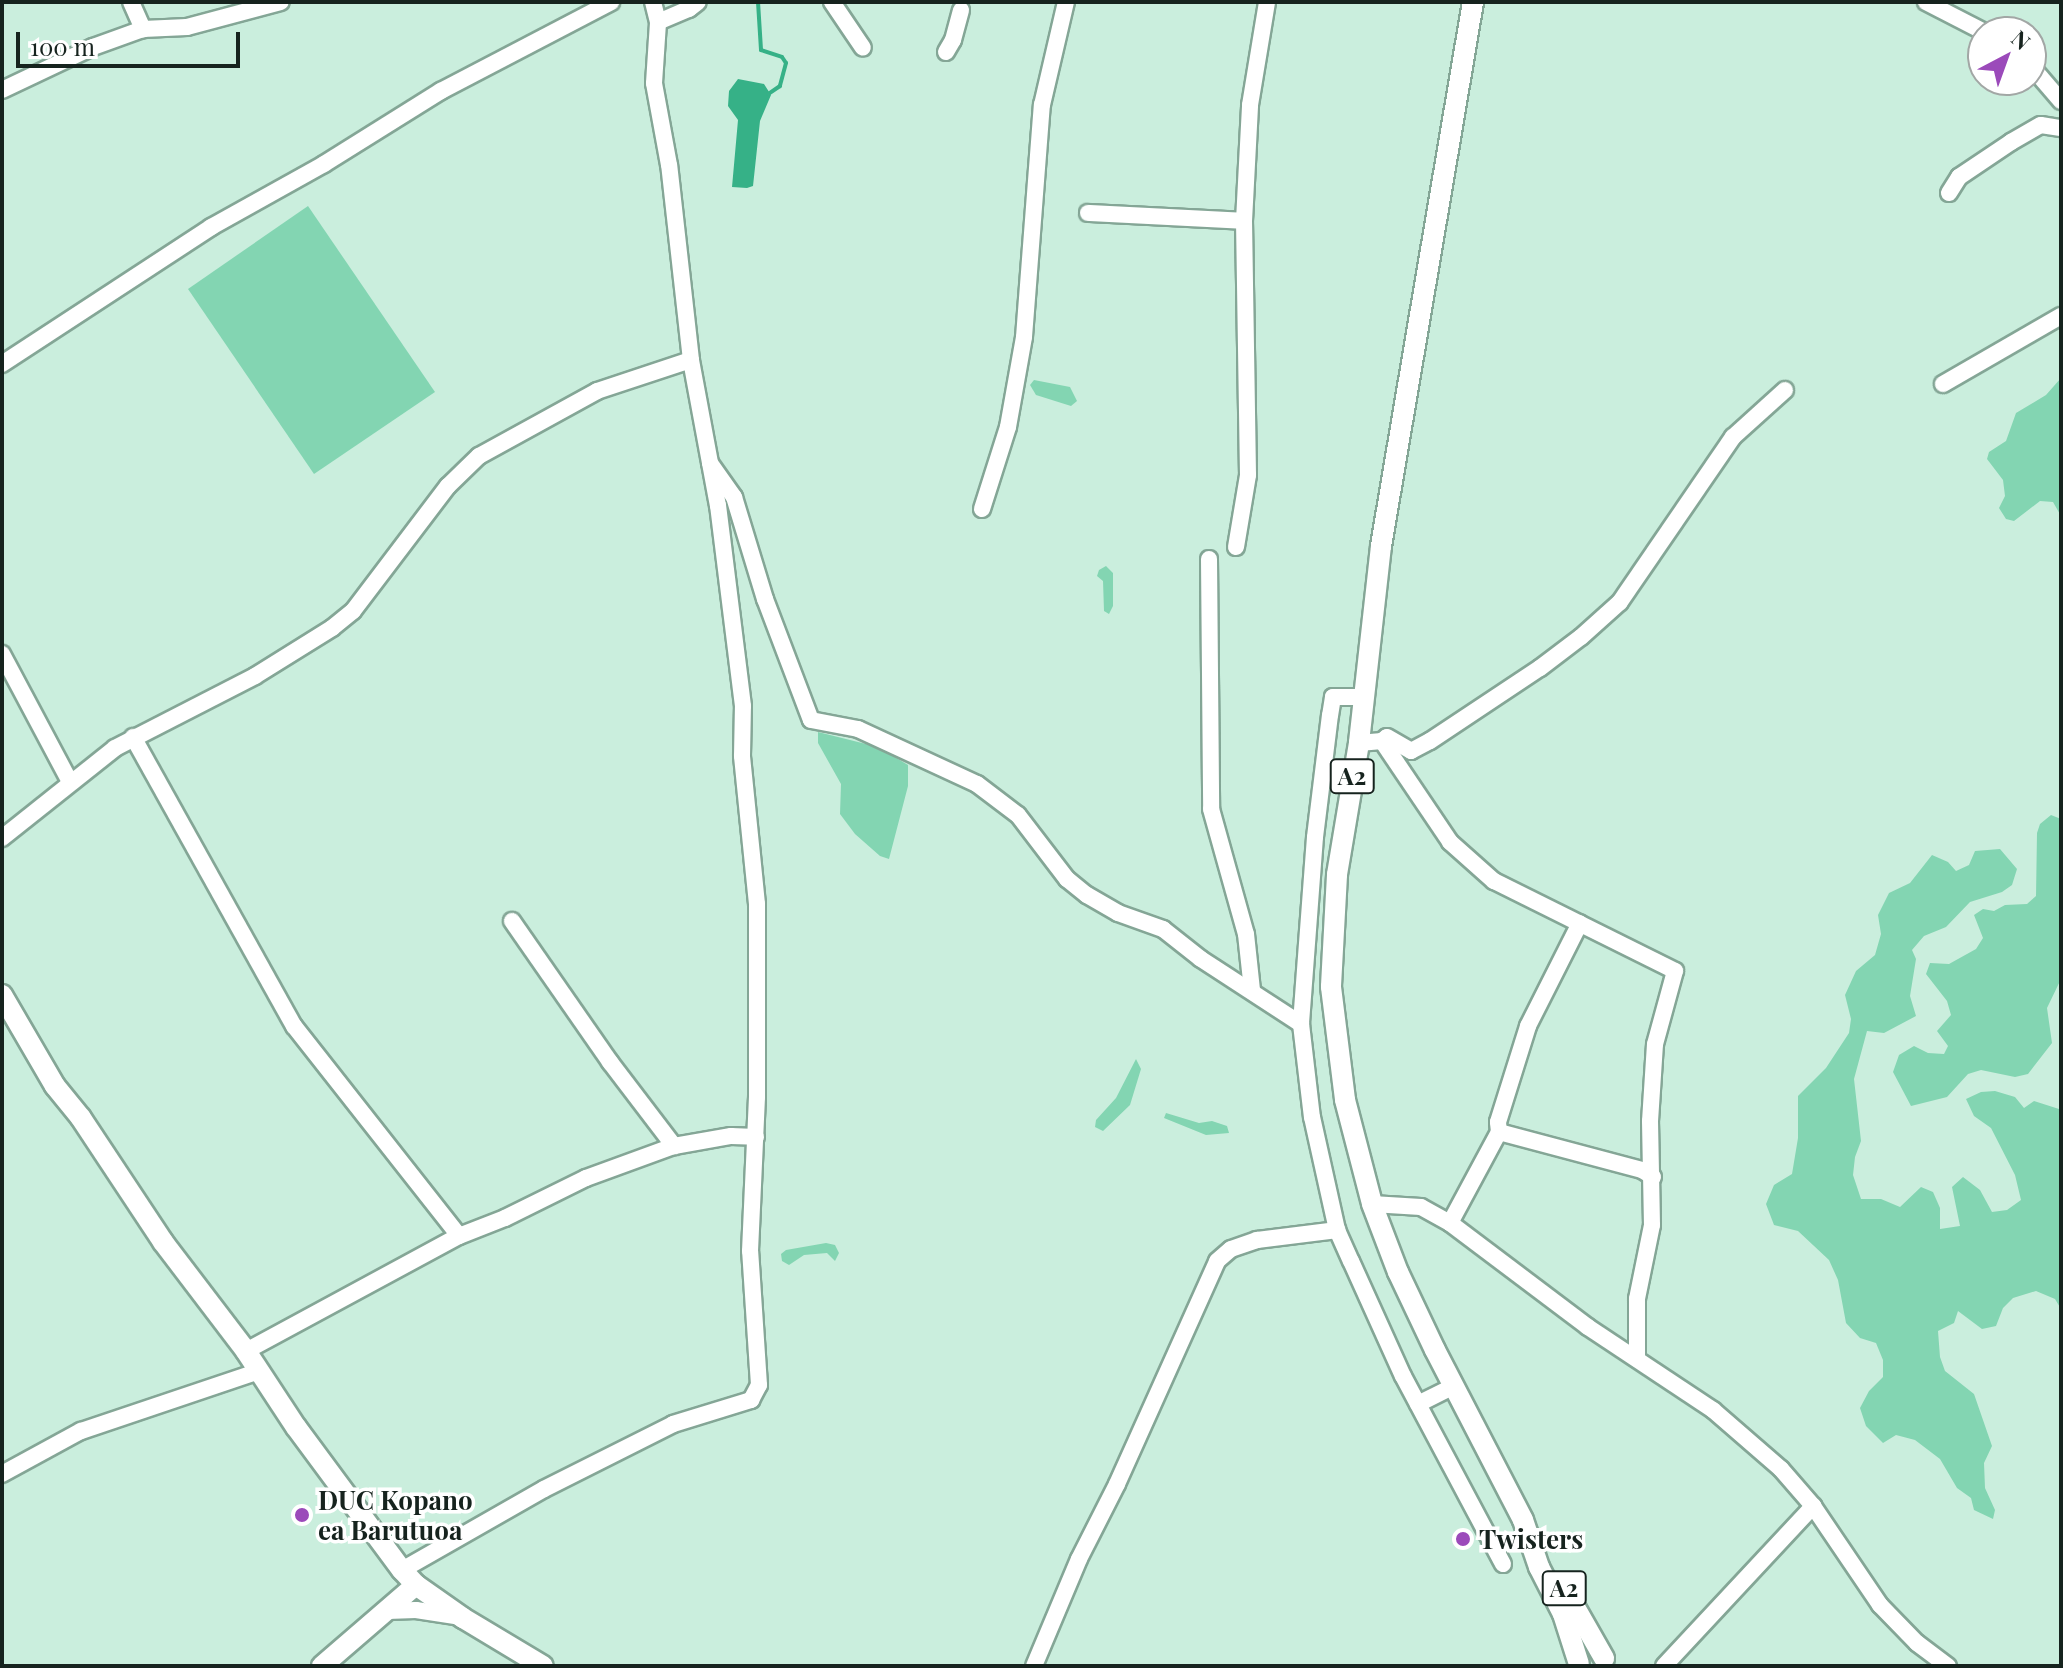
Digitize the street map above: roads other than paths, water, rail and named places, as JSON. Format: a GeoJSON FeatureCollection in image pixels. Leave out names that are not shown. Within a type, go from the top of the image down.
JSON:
{"type":"FeatureCollection","features":[{"type":"Feature","properties":{"kind":"main road","name":"A2"},"geometry":{"type":"LineString","coordinates":[[1473,2],[1381,546],[1359,743],[1337,875],[1331,987],[1345,1100],[1372,1204],[1398,1272],[1523,1520],[1551,1560],[1573,1606],[1610,1662]]}},
{"type":"Feature","properties":{"kind":"main road"},"geometry":{"type":"LineString","coordinates":[[2,995],[55,1086],[81,1118],[163,1242],[246,1351],[296,1427],[402,1570],[416,1585],[463,1618],[543,1666]]}},
{"type":"Feature","properties":{"kind":"main road","name":"A2"},"geometry":{"type":"LineString","coordinates":[[1523,1520],[1539,1567],[1563,1614],[1578,1665],[1591,1657],[1610,1662]]}},
{"type":"Feature","properties":{"kind":"main road"},"geometry":{"type":"LineString","coordinates":[[322,1666],[416,1585]]}},
{"type":"Feature","properties":{"kind":"street"},"geometry":{"type":"LineString","coordinates":[[131,2],[143,29]]}},
{"type":"Feature","properties":{"kind":"street"},"geometry":{"type":"LineString","coordinates":[[2,90],[93,47],[143,29],[187,27],[281,2]]}},
{"type":"Feature","properties":{"kind":"street"},"geometry":{"type":"LineString","coordinates":[[2,364],[211,227],[324,164],[453,84],[611,2]]}},
{"type":"Feature","properties":{"kind":"street"},"geometry":{"type":"LineString","coordinates":[[402,1570],[544,1489],[673,1424],[751,1400],[759,1385],[750,1251],[756,1137],[757,904],[742,756],[743,706],[709,462],[691,360],[669,165],[654,83],[658,22],[653,2]]}},
{"type":"Feature","properties":{"kind":"street"},"geometry":{"type":"LineString","coordinates":[[658,22],[698,2]]}},
{"type":"Feature","properties":{"kind":"street"},"geometry":{"type":"LineString","coordinates":[[832,2],[863,48]]}},
{"type":"Feature","properties":{"kind":"street"},"geometry":{"type":"LineString","coordinates":[[982,509],[1008,427],[1026,326],[1031,211],[1042,105],[1066,2]]}},
{"type":"Feature","properties":{"kind":"street"},"geometry":{"type":"LineString","coordinates":[[1236,547],[1248,475],[1244,221],[1250,105],[1267,2]]}},
{"type":"Feature","properties":{"kind":"street"},"geometry":{"type":"LineString","coordinates":[[1926,2],[1967,23]]}},
{"type":"Feature","properties":{"kind":"street"},"geometry":{"type":"LineString","coordinates":[[946,52],[953,40],[961,10]]}},
{"type":"Feature","properties":{"kind":"street"},"geometry":{"type":"LineString","coordinates":[[2047,85],[2061,101]]}},
{"type":"Feature","properties":{"kind":"street"},"geometry":{"type":"LineString","coordinates":[[1949,193],[1959,177],[2011,142],[2041,125],[2061,128]]}},
{"type":"Feature","properties":{"kind":"street"},"geometry":{"type":"LineString","coordinates":[[1088,213],[1244,221]]}},
{"type":"Feature","properties":{"kind":"street"},"geometry":{"type":"LineString","coordinates":[[1943,384],[2061,316]]}},
{"type":"Feature","properties":{"kind":"street"},"geometry":{"type":"LineString","coordinates":[[2,838],[70,782],[133,737],[255,676],[353,611],[448,486],[479,456],[597,391],[691,360]]}},
{"type":"Feature","properties":{"kind":"street"},"geometry":{"type":"LineString","coordinates":[[1359,743],[1382,741],[1387,737],[1411,751],[1540,668],[1581,637],[1620,602],[1733,437],[1785,390]]}},
{"type":"Feature","properties":{"kind":"street"},"geometry":{"type":"LineString","coordinates":[[709,462],[723,477],[734,497],[765,599],[811,720],[858,729],[977,784],[1018,815],[1067,879],[1087,895],[1118,913],[1163,929],[1201,959],[1301,1024]]}},
{"type":"Feature","properties":{"kind":"street"},"geometry":{"type":"LineString","coordinates":[[1209,559],[1211,809],[1246,934],[1252,990]]}},
{"type":"Feature","properties":{"kind":"street"},"geometry":{"type":"LineString","coordinates":[[2,654],[70,782]]}},
{"type":"Feature","properties":{"kind":"street"},"geometry":{"type":"LineString","coordinates":[[1365,697],[1333,697],[1315,837],[1301,1024],[1312,1117],[1337,1230],[1418,1404],[1503,1564]]}},
{"type":"Feature","properties":{"kind":"street"},"geometry":{"type":"LineString","coordinates":[[133,737],[294,1026],[459,1236]]}},
{"type":"Feature","properties":{"kind":"street"},"geometry":{"type":"LineString","coordinates":[[1382,741],[1450,842],[1494,881],[1675,971],[1655,1044],[1650,1121],[1652,1225],[1637,1299],[1637,1359]]}},
{"type":"Feature","properties":{"kind":"street"},"geometry":{"type":"LineString","coordinates":[[512,921],[610,1062],[674,1146]]}},
{"type":"Feature","properties":{"kind":"street"},"geometry":{"type":"LineString","coordinates":[[1450,1223],[1499,1132],[1498,1122],[1528,1026],[1580,923]]}},
{"type":"Feature","properties":{"kind":"street"},"geometry":{"type":"LineString","coordinates":[[1499,1132],[1642,1170],[1653,1177]]}},
{"type":"Feature","properties":{"kind":"street"},"geometry":{"type":"LineString","coordinates":[[246,1351],[459,1236],[505,1218],[586,1178],[674,1146],[731,1136],[756,1137]]}},
{"type":"Feature","properties":{"kind":"street"},"geometry":{"type":"LineString","coordinates":[[1372,1204],[1421,1207],[1450,1223],[1588,1327],[1713,1410],[1781,1469],[1813,1506],[1880,1605],[1917,1643],[1948,1666]]}},
{"type":"Feature","properties":{"kind":"street"},"geometry":{"type":"LineString","coordinates":[[1034,1666],[1079,1559],[1148,1417],[1217,1261],[1231,1249],[1257,1240],[1337,1230]]}},
{"type":"Feature","properties":{"kind":"street"},"geometry":{"type":"LineString","coordinates":[[2,1474],[81,1431],[259,1371]]}},
{"type":"Feature","properties":{"kind":"street"},"geometry":{"type":"LineString","coordinates":[[1418,1404],[1454,1386]]}},
{"type":"Feature","properties":{"kind":"street"},"geometry":{"type":"LineString","coordinates":[[1664,1666],[1813,1506]]}},
{"type":"Feature","properties":{"kind":"street"},"geometry":{"type":"LineString","coordinates":[[387,1611],[416,1610],[463,1618]]}},
{"type":"Feature","properties":{"kind":"waterway"},"geometry":{"type":"LineString","coordinates":[[758,2],[761,50],[782,57],[786,63],[780,86],[768,94]]}},
{"type":"Feature","properties":{"kind":"place","name":"DUC Kopano ea Barutuoa"},"geometry":{"type":"Point","coordinates":[302,1515]}},
{"type":"Feature","properties":{"kind":"place","name":"Twisters"},"geometry":{"type":"Point","coordinates":[1463,1539]}}]}
